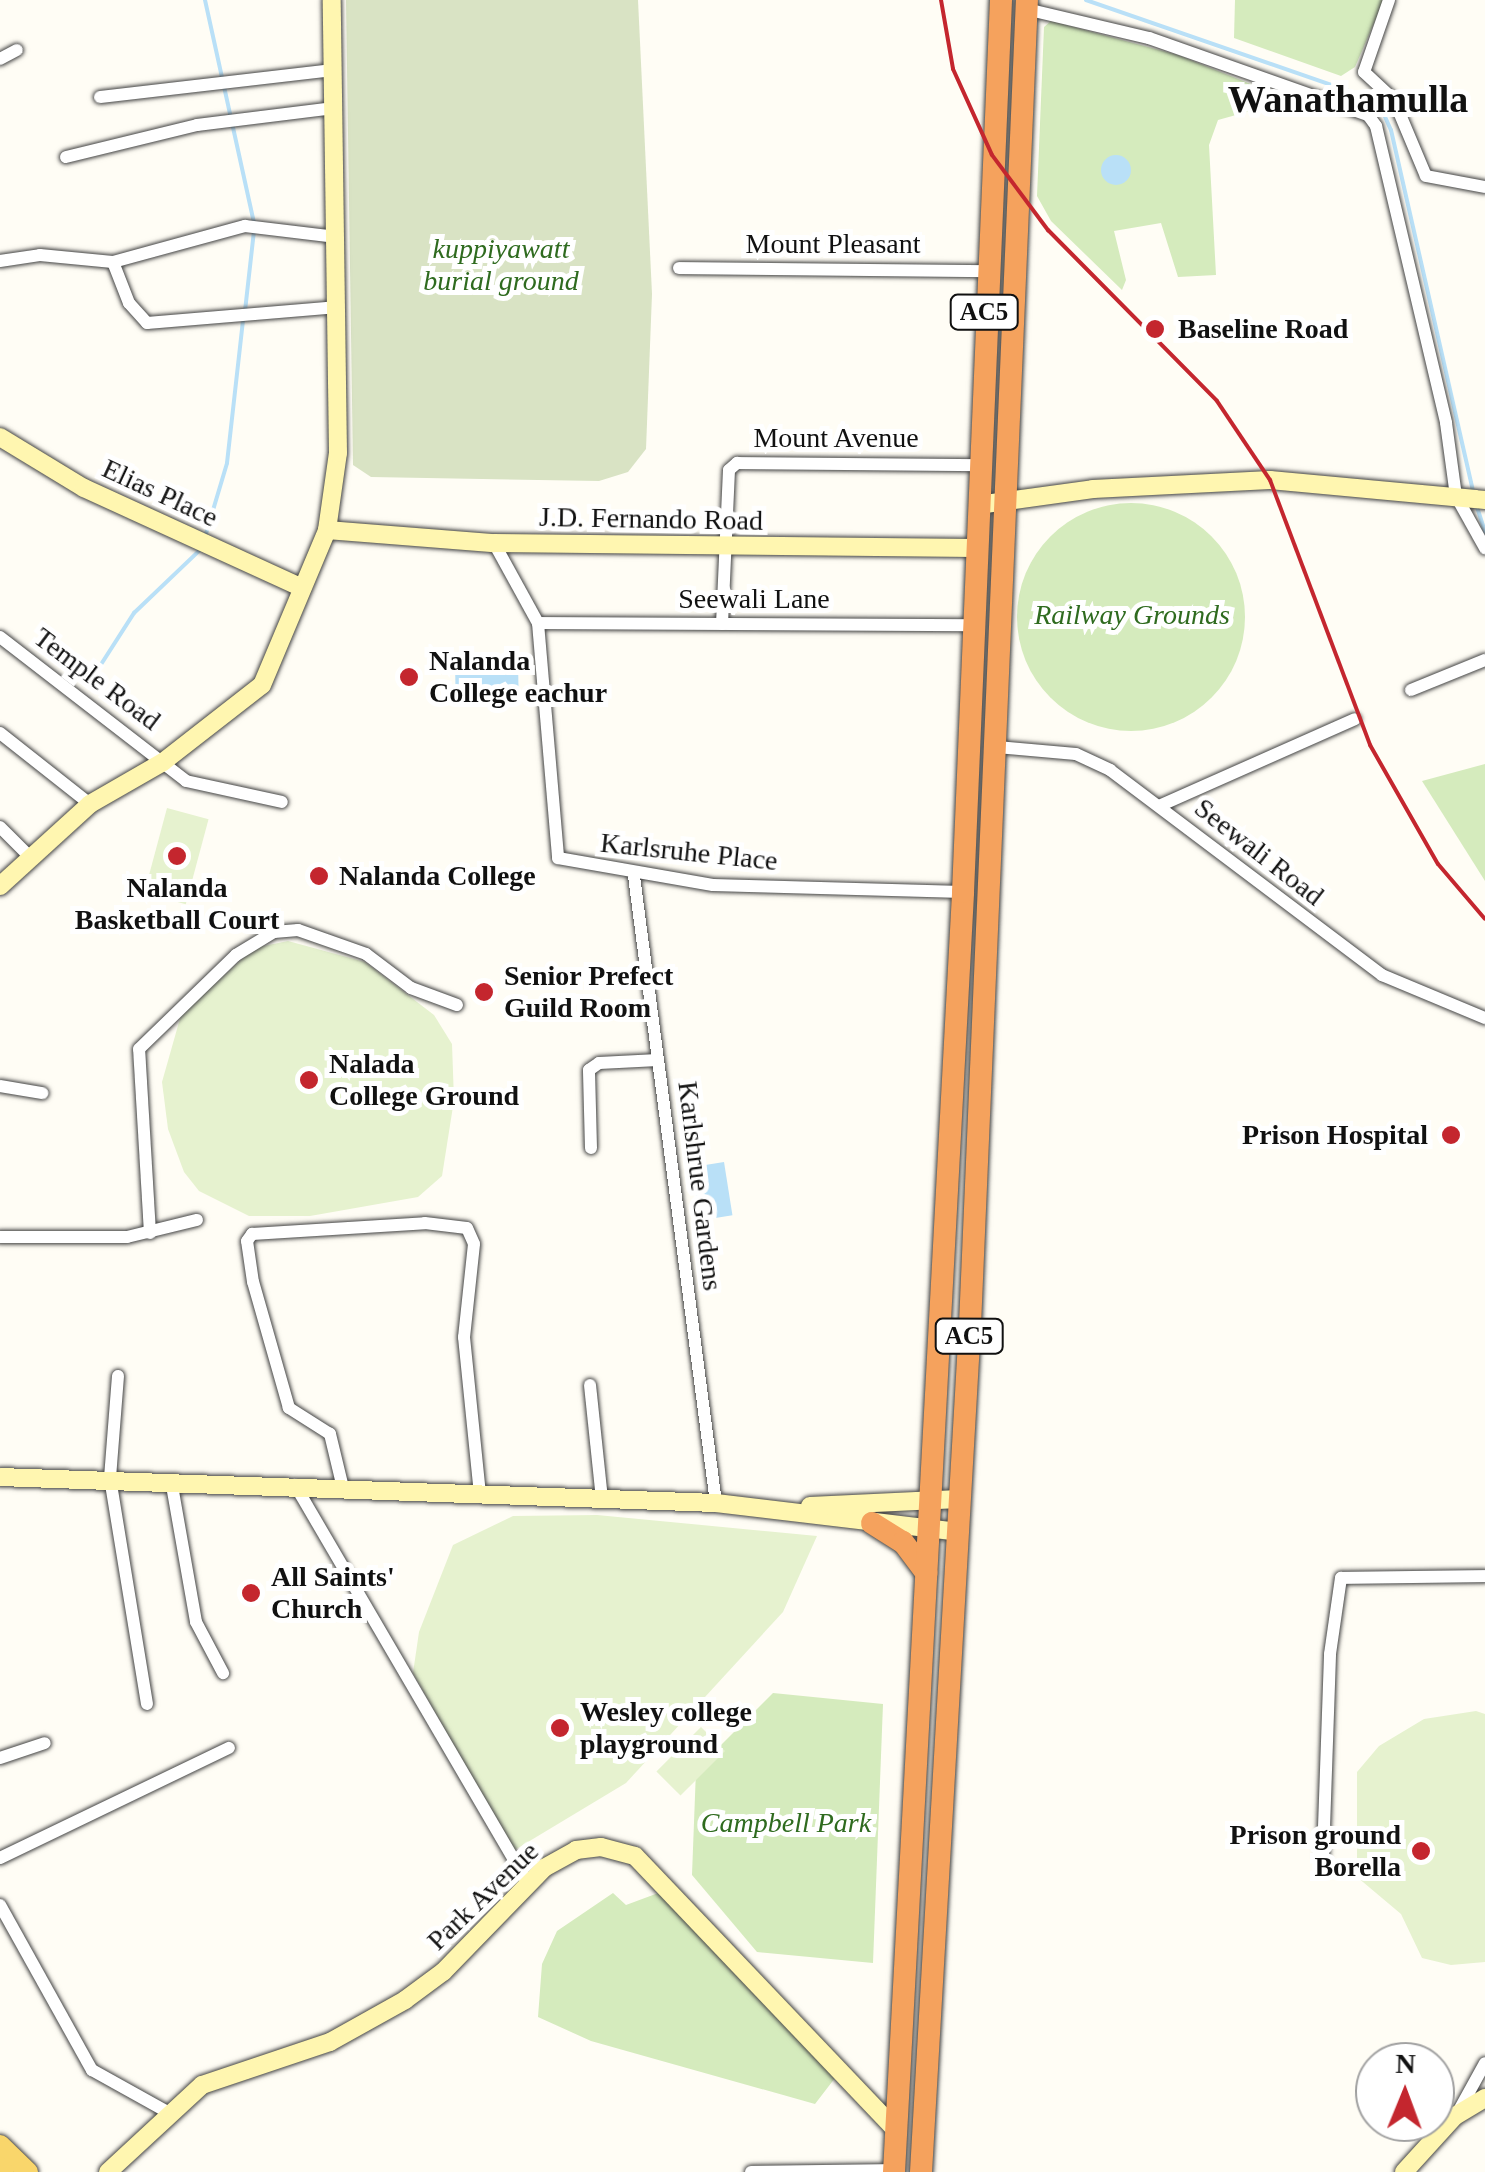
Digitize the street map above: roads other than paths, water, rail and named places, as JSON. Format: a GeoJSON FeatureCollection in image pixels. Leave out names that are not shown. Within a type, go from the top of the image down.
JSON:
{"type":"FeatureCollection","features":[{"type":"Feature","properties":{"kind":"highway","name":"AC5"},"geometry":{"type":"LineString","coordinates":[[894,2171],[963,892],[970,625],[1001,0]]}},
{"type":"Feature","properties":{"kind":"highway","name":"AC5"},"geometry":{"type":"LineString","coordinates":[[921,2172],[997,746],[1027,5]]}},
{"type":"Feature","properties":{"kind":"highway"},"geometry":{"type":"LineString","coordinates":[[872,1523],[903,1542],[926,1573]]}},
{"type":"Feature","properties":{"kind":"main road"},"geometry":{"type":"LineString","coordinates":[[0,2145],[28,2172]]}},
{"type":"Feature","properties":{"kind":"street"},"geometry":{"type":"LineString","coordinates":[[0,886],[28,855],[90,804],[163,762],[262,685],[327,530],[338,454],[332,0]]}},
{"type":"Feature","properties":{"kind":"street"},"geometry":{"type":"LineString","coordinates":[[1389,0],[1364,72],[1394,100],[1426,176],[1485,187]]}},
{"type":"Feature","properties":{"kind":"street"},"geometry":{"type":"LineString","coordinates":[[1027,5],[1149,38],[1368,114],[1376,126],[1441,404],[1485,548]]}},
{"type":"Feature","properties":{"kind":"street"},"geometry":{"type":"LineString","coordinates":[[0,59],[17,50]]}},
{"type":"Feature","properties":{"kind":"street"},"geometry":{"type":"LineString","coordinates":[[100,97],[333,70]]}},
{"type":"Feature","properties":{"kind":"street"},"geometry":{"type":"LineString","coordinates":[[66,158],[231,121],[334,108]]}},
{"type":"Feature","properties":{"kind":"street"},"geometry":{"type":"LineString","coordinates":[[0,260],[40,254],[113,262],[245,226],[336,237]]}},
{"type":"Feature","properties":{"kind":"street"},"geometry":{"type":"LineString","coordinates":[[113,262],[128,304],[147,323],[338,307]]}},
{"type":"Feature","properties":{"kind":"street","name":"Mount Pleasant"},"geometry":{"type":"LineString","coordinates":[[679,268],[986,270]]}},
{"type":"Feature","properties":{"kind":"street","name":"Elias Place"},"geometry":{"type":"LineString","coordinates":[[0,437],[84,488],[302,588]]}},
{"type":"Feature","properties":{"kind":"street","name":"Mount Avenue"},"geometry":{"type":"LineString","coordinates":[[722,624],[729,470],[736,463],[980,465]]}},
{"type":"Feature","properties":{"kind":"street"},"geometry":{"type":"LineString","coordinates":[[978,505],[1270,480],[1469,498]]}},
{"type":"Feature","properties":{"kind":"street","name":"J.D. Fernando Road"},"geometry":{"type":"LineString","coordinates":[[327,530],[494,543],[725,550],[976,548]]}},
{"type":"Feature","properties":{"kind":"street","name":"Karlsruhe Place"},"geometry":{"type":"LineString","coordinates":[[494,543],[538,623],[553,846],[569,864],[634,876],[963,892]]}},
{"type":"Feature","properties":{"kind":"street","name":"Seewali Lane"},"geometry":{"type":"LineString","coordinates":[[538,623],[970,625]]}},
{"type":"Feature","properties":{"kind":"street","name":"Temple Road"},"geometry":{"type":"LineString","coordinates":[[0,637],[163,762],[212,791],[282,802]]}},
{"type":"Feature","properties":{"kind":"street"},"geometry":{"type":"LineString","coordinates":[[1412,690],[1485,660]]}},
{"type":"Feature","properties":{"kind":"street"},"geometry":{"type":"LineString","coordinates":[[1159,806],[1356,719]]}},
{"type":"Feature","properties":{"kind":"street"},"geometry":{"type":"LineString","coordinates":[[0,733],[90,804]]}},
{"type":"Feature","properties":{"kind":"street","name":"Seewali Road"},"geometry":{"type":"LineString","coordinates":[[997,746],[1076,754],[1159,806],[1237,872],[1382,975],[1485,1018]]}},
{"type":"Feature","properties":{"kind":"street"},"geometry":{"type":"LineString","coordinates":[[0,827],[28,855]]}},
{"type":"Feature","properties":{"kind":"street","name":"Karlshrue Gardens"},"geometry":{"type":"LineString","coordinates":[[634,876],[716,1504]]}},
{"type":"Feature","properties":{"kind":"street"},"geometry":{"type":"LineString","coordinates":[[150,1232],[139,1049],[236,955],[274,932],[298,930],[366,954],[412,988],[456,1005]]}},
{"type":"Feature","properties":{"kind":"street"},"geometry":{"type":"LineString","coordinates":[[591,1148],[589,1070],[598,1062],[658,1060]]}},
{"type":"Feature","properties":{"kind":"street"},"geometry":{"type":"LineString","coordinates":[[0,1086],[42,1093]]}},
{"type":"Feature","properties":{"kind":"street"},"geometry":{"type":"LineString","coordinates":[[0,1237],[77,1241],[150,1232],[197,1220]]}},
{"type":"Feature","properties":{"kind":"street"},"geometry":{"type":"LineString","coordinates":[[343,1488],[330,1434],[289,1408],[246,1241],[276,1228],[365,1232],[425,1223],[468,1228],[473,1236],[464,1337],[480,1495]]}},
{"type":"Feature","properties":{"kind":"street"},"geometry":{"type":"LineString","coordinates":[[118,1376],[110,1478],[147,1704]]}},
{"type":"Feature","properties":{"kind":"street"},"geometry":{"type":"LineString","coordinates":[[590,1385],[602,1500]]}},
{"type":"Feature","properties":{"kind":"street"},"geometry":{"type":"LineString","coordinates":[[0,1477],[171,1480],[771,1507],[958,1532]]}},
{"type":"Feature","properties":{"kind":"street"},"geometry":{"type":"LineString","coordinates":[[171,1480],[196,1622],[224,1673]]}},
{"type":"Feature","properties":{"kind":"street"},"geometry":{"type":"LineString","coordinates":[[295,1485],[529,1885]]}},
{"type":"Feature","properties":{"kind":"street"},"geometry":{"type":"LineString","coordinates":[[771,1507],[959,1499]]}},
{"type":"Feature","properties":{"kind":"street"},"geometry":{"type":"LineString","coordinates":[[1323,1856],[1330,1654],[1341,1578],[1485,1576]]}},
{"type":"Feature","properties":{"kind":"street"},"geometry":{"type":"LineString","coordinates":[[0,1758],[45,1743]]}},
{"type":"Feature","properties":{"kind":"street"},"geometry":{"type":"LineString","coordinates":[[0,1858],[228,1748]]}},
{"type":"Feature","properties":{"kind":"street","name":"Park Avenue"},"geometry":{"type":"LineString","coordinates":[[108,2172],[202,2085],[330,2042],[406,2000],[443,1972],[544,1868],[576,1850],[601,1848],[635,1856],[896,2130]]}},
{"type":"Feature","properties":{"kind":"street"},"geometry":{"type":"LineString","coordinates":[[0,1905],[92,2070],[171,2114]]}},
{"type":"Feature","properties":{"kind":"street"},"geometry":{"type":"LineString","coordinates":[[1456,2116],[1485,2063]]}},
{"type":"Feature","properties":{"kind":"street"},"geometry":{"type":"LineString","coordinates":[[1456,2116],[1485,2098]]}},
{"type":"Feature","properties":{"kind":"street"},"geometry":{"type":"LineString","coordinates":[[1404,2172],[1432,2142]]}},
{"type":"Feature","properties":{"kind":"street"},"geometry":{"type":"LineString","coordinates":[[1418,2172],[1433,2142]]}},
{"type":"Feature","properties":{"kind":"street"},"geometry":{"type":"LineString","coordinates":[[751,2172],[894,2171]]}},
{"type":"Feature","properties":{"kind":"water"},"geometry":{"type":"Polygon","coordinates":[[[1116,155],[1130,164],[1131,170],[1122,184],[1116,185],[1102,176],[1101,170],[1110,156],[1116,155]]]}},
{"type":"Feature","properties":{"kind":"water"},"geometry":{"type":"Polygon","coordinates":[[[518,660],[519,702],[456,703],[455,661],[518,660]]]}},
{"type":"Feature","properties":{"kind":"water"},"geometry":{"type":"Polygon","coordinates":[[[724,1162],[732,1215],[700,1220],[691,1167],[724,1162]]]}},
{"type":"Feature","properties":{"kind":"waterway"},"geometry":{"type":"LineString","coordinates":[[205,0],[254,222]]}},
{"type":"Feature","properties":{"kind":"waterway"},"geometry":{"type":"LineString","coordinates":[[1086,0],[1378,101],[1391,130],[1474,495]]}},
{"type":"Feature","properties":{"kind":"waterway"},"geometry":{"type":"LineString","coordinates":[[245,311],[254,231]]}},
{"type":"Feature","properties":{"kind":"waterway"},"geometry":{"type":"LineString","coordinates":[[205,537],[227,463],[243,320]]}},
{"type":"Feature","properties":{"kind":"waterway"},"geometry":{"type":"LineString","coordinates":[[1476,504],[1485,532]]}},
{"type":"Feature","properties":{"kind":"waterway"},"geometry":{"type":"LineString","coordinates":[[91,680],[134,613],[200,550]]}},
{"type":"Feature","properties":{"kind":"railway"},"geometry":{"type":"LineString","coordinates":[[941,0],[953,69],[992,155],[1048,230],[1217,401],[1270,480],[1370,745],[1438,864],[1485,919]]}},
{"type":"Feature","properties":{"kind":"place","name":"Baseline Road"},"geometry":{"type":"Point","coordinates":[1155,329]}},
{"type":"Feature","properties":{"kind":"place","name":"Nalanda College eachur"},"geometry":{"type":"Point","coordinates":[409,677]}},
{"type":"Feature","properties":{"kind":"place","name":"Nalanda Basketball Court"},"geometry":{"type":"Point","coordinates":[177,856]}},
{"type":"Feature","properties":{"kind":"place","name":"Nalanda College"},"geometry":{"type":"Point","coordinates":[319,876]}},
{"type":"Feature","properties":{"kind":"place","name":"Senior Prefect Guild Room"},"geometry":{"type":"Point","coordinates":[484,992]}},
{"type":"Feature","properties":{"kind":"place","name":"Nalada College Ground"},"geometry":{"type":"Point","coordinates":[309,1080]}},
{"type":"Feature","properties":{"kind":"place","name":"Prison Hospital"},"geometry":{"type":"Point","coordinates":[1451,1135]}},
{"type":"Feature","properties":{"kind":"place","name":"All Saints' Church"},"geometry":{"type":"Point","coordinates":[251,1593]}},
{"type":"Feature","properties":{"kind":"place","name":"Wesley college playground"},"geometry":{"type":"Point","coordinates":[560,1728]}},
{"type":"Feature","properties":{"kind":"place","name":"Prison ground Borella"},"geometry":{"type":"Point","coordinates":[1421,1851]}},
{"type":"Feature","properties":{"kind":"district","name":"Wanathamulla"},"geometry":{"type":"Point","coordinates":[1348,100]}},
{"type":"Feature","properties":{"kind":"park label","name":"kuppiyawatt burial ground"},"geometry":{"type":"Point","coordinates":[501,265]}},
{"type":"Feature","properties":{"kind":"park label","name":"Railway Grounds"},"geometry":{"type":"Point","coordinates":[1132,615]}},
{"type":"Feature","properties":{"kind":"park label","name":"Campbell Park"},"geometry":{"type":"Point","coordinates":[786,1823]}}]}
